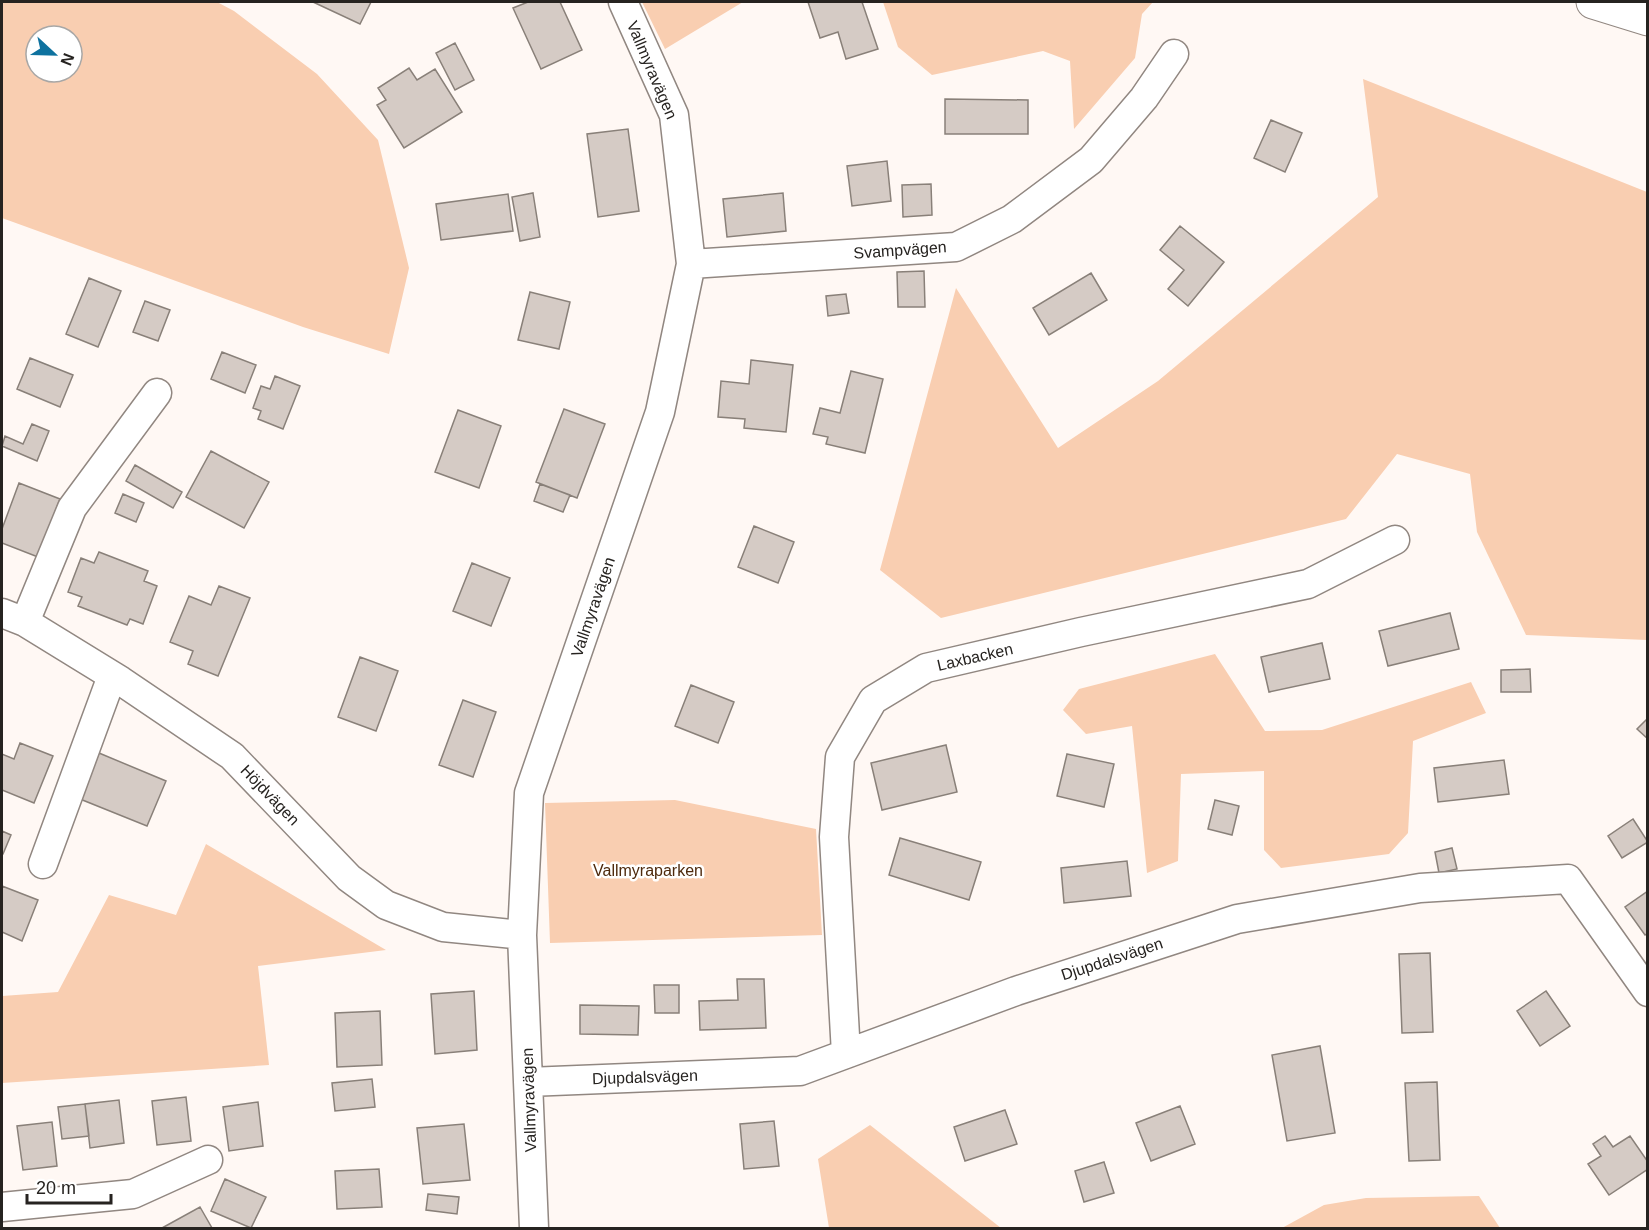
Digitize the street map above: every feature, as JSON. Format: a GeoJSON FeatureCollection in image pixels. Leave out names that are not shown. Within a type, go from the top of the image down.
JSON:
{"type":"FeatureCollection","features":[{"type":"Feature","properties":{"kind":"highway"},"geometry":{"type":"LineString","coordinates":[[1593,2],[1647,19]]}},
{"type":"Feature","properties":{"kind":"street","name":"Vallmyravägen"},"geometry":{"type":"LineString","coordinates":[[534,1228],[522,935],[529,793],[660,412],[692,264],[674,115],[623,2]]}},
{"type":"Feature","properties":{"kind":"street","name":"Svampvägen"},"geometry":{"type":"LineString","coordinates":[[692,264],[956,247],[1012,219],[1091,160],[1144,98],[1174,54]]}},
{"type":"Feature","properties":{"kind":"street","name":"Höjdvägen"},"geometry":{"type":"LineString","coordinates":[[157,393],[72,508],[13,618],[112,676],[232,756],[349,878],[386,905],[443,927],[522,935]]}},
{"type":"Feature","properties":{"kind":"street","name":"Laxbacken"},"geometry":{"type":"LineString","coordinates":[[846,1054],[834,837],[840,757],[873,699],[926,668],[1081,632],[1308,584],[1395,540]]}},
{"type":"Feature","properties":{"kind":"street"},"geometry":{"type":"LineString","coordinates":[[43,864],[112,676]]}},
{"type":"Feature","properties":{"kind":"street","name":"Djupdalsvägen"},"geometry":{"type":"LineString","coordinates":[[528,1082],[800,1071],[1016,991],[1237,919],[1420,888],[1568,879],[1647,992]]}},
{"type":"Feature","properties":{"kind":"street"},"geometry":{"type":"LineString","coordinates":[[2,1207],[133,1194],[207,1160]]}},
{"type":"Feature","properties":{"kind":"green space"},"geometry":{"type":"Polygon","coordinates":[[[2,2],[217,2],[234,11],[317,74],[378,140],[409,268],[389,354],[303,327],[2,218],[2,2]]]}},
{"type":"Feature","properties":{"kind":"green space"},"geometry":{"type":"Polygon","coordinates":[[[642,2],[743,2],[665,49],[642,2]]]}},
{"type":"Feature","properties":{"kind":"green space"},"geometry":{"type":"Polygon","coordinates":[[[883,2],[1153,2],[1142,14],[1135,58],[1074,129],[1070,61],[1043,51],[932,75],[898,47],[883,2]]]}},
{"type":"Feature","properties":{"kind":"green space"},"geometry":{"type":"Polygon","coordinates":[[[1363,79],[1647,192],[1647,640],[1526,635],[1477,532],[1470,474],[1397,454],[1346,519],[941,618],[880,570],[956,288],[1058,448],[1158,381],[1378,197],[1363,79]]]}},
{"type":"Feature","properties":{"kind":"green space"},"geometry":{"type":"Polygon","coordinates":[[[1215,654],[1265,731],[1322,730],[1471,682],[1486,713],[1413,741],[1408,833],[1389,854],[1281,868],[1264,850],[1264,771],[1181,774],[1178,861],[1147,873],[1132,726],[1086,734],[1063,710],[1079,689],[1215,654]]]}},
{"type":"Feature","properties":{"kind":"green space","name":"Vallmyraparken"},"geometry":{"type":"Polygon","coordinates":[[[675,800],[816,829],[822,935],[550,943],[545,803],[675,800]]]}},
{"type":"Feature","properties":{"kind":"green space"},"geometry":{"type":"Polygon","coordinates":[[[206,844],[386,950],[258,966],[269,1065],[2,1083],[2,996],[58,992],[109,895],[176,915],[206,844]]]}},
{"type":"Feature","properties":{"kind":"green space"},"geometry":{"type":"Polygon","coordinates":[[[870,1125],[1001,1228],[829,1228],[818,1159],[870,1125]]]}},
{"type":"Feature","properties":{"kind":"green space"},"geometry":{"type":"Polygon","coordinates":[[[1479,1196],[1500,1228],[1282,1228],[1324,1205],[1366,1198],[1479,1196]]]}},
{"type":"Feature","properties":{"kind":"building"},"geometry":{"type":"Polygon","coordinates":[[[313,2],[371,2],[360,24],[313,2]]]}},
{"type":"Feature","properties":{"kind":"building"},"geometry":{"type":"Polygon","coordinates":[[[528,2],[560,2],[582,50],[541,69],[513,8],[528,2]]]}},
{"type":"Feature","properties":{"kind":"building"},"geometry":{"type":"Polygon","coordinates":[[[808,2],[862,2],[878,49],[846,59],[838,32],[820,38],[808,2]]]}},
{"type":"Feature","properties":{"kind":"building"},"geometry":{"type":"Polygon","coordinates":[[[455,43],[474,80],[455,90],[436,53],[455,43]]]}},
{"type":"Feature","properties":{"kind":"building"},"geometry":{"type":"Polygon","coordinates":[[[409,68],[417,80],[435,69],[462,112],[404,148],[377,105],[386,100],[378,88],[409,68]]]}},
{"type":"Feature","properties":{"kind":"building"},"geometry":{"type":"Polygon","coordinates":[[[945,99],[1028,100],[1028,134],[945,134],[945,99]]]}},
{"type":"Feature","properties":{"kind":"building"},"geometry":{"type":"Polygon","coordinates":[[[1271,120],[1302,133],[1285,172],[1254,158],[1271,120]]]}},
{"type":"Feature","properties":{"kind":"building"},"geometry":{"type":"Polygon","coordinates":[[[628,129],[639,211],[598,217],[587,134],[628,129]]]}},
{"type":"Feature","properties":{"kind":"building"},"geometry":{"type":"Polygon","coordinates":[[[887,161],[891,201],[852,206],[847,166],[887,161]]]}},
{"type":"Feature","properties":{"kind":"building"},"geometry":{"type":"Polygon","coordinates":[[[931,184],[932,215],[903,217],[902,185],[931,184]]]}},
{"type":"Feature","properties":{"kind":"building"},"geometry":{"type":"Polygon","coordinates":[[[533,193],[540,237],[520,241],[512,197],[533,193]]]}},
{"type":"Feature","properties":{"kind":"building"},"geometry":{"type":"Polygon","coordinates":[[[783,193],[786,231],[727,237],[723,199],[783,193]]]}},
{"type":"Feature","properties":{"kind":"building"},"geometry":{"type":"Polygon","coordinates":[[[508,194],[513,231],[441,240],[436,204],[508,194]]]}},
{"type":"Feature","properties":{"kind":"building"},"geometry":{"type":"Polygon","coordinates":[[[1180,226],[1224,262],[1188,306],[1168,289],[1184,270],[1160,250],[1180,226]]]}},
{"type":"Feature","properties":{"kind":"building"},"geometry":{"type":"Polygon","coordinates":[[[924,271],[925,307],[898,307],[897,272],[924,271]]]}},
{"type":"Feature","properties":{"kind":"building"},"geometry":{"type":"Polygon","coordinates":[[[1091,273],[1107,300],[1049,335],[1033,308],[1091,273]]]}},
{"type":"Feature","properties":{"kind":"building"},"geometry":{"type":"Polygon","coordinates":[[[89,278],[121,291],[98,347],[66,334],[89,278]]]}},
{"type":"Feature","properties":{"kind":"building"},"geometry":{"type":"Polygon","coordinates":[[[530,292],[570,302],[559,349],[518,340],[530,292]]]}},
{"type":"Feature","properties":{"kind":"building"},"geometry":{"type":"Polygon","coordinates":[[[846,294],[849,313],[828,316],[826,296],[846,294]]]}},
{"type":"Feature","properties":{"kind":"building"},"geometry":{"type":"Polygon","coordinates":[[[145,301],[170,310],[158,341],[133,332],[145,301]]]}},
{"type":"Feature","properties":{"kind":"building"},"geometry":{"type":"Polygon","coordinates":[[[222,352],[256,365],[245,393],[211,379],[222,352]]]}},
{"type":"Feature","properties":{"kind":"building"},"geometry":{"type":"Polygon","coordinates":[[[30,358],[73,375],[60,407],[17,389],[30,358]]]}},
{"type":"Feature","properties":{"kind":"building"},"geometry":{"type":"Polygon","coordinates":[[[751,360],[793,365],[786,432],[744,428],[745,419],[718,417],[721,381],[749,384],[751,360]]]}},
{"type":"Feature","properties":{"kind":"building"},"geometry":{"type":"Polygon","coordinates":[[[851,371],[883,379],[865,453],[826,444],[828,437],[813,434],[820,408],[840,413],[851,371]]]}},
{"type":"Feature","properties":{"kind":"building"},"geometry":{"type":"Polygon","coordinates":[[[275,376],[300,386],[283,429],[258,419],[261,411],[253,408],[261,386],[270,389],[275,376]]]}},
{"type":"Feature","properties":{"kind":"building"},"geometry":{"type":"Polygon","coordinates":[[[564,409],[605,424],[577,498],[536,482],[564,409]]]}},
{"type":"Feature","properties":{"kind":"building"},"geometry":{"type":"Polygon","coordinates":[[[458,410],[501,426],[479,488],[435,472],[458,410]]]}},
{"type":"Feature","properties":{"kind":"building"},"geometry":{"type":"Polygon","coordinates":[[[32,424],[49,431],[37,461],[2,446],[5,436],[23,444],[32,424]]]}},
{"type":"Feature","properties":{"kind":"building"},"geometry":{"type":"Polygon","coordinates":[[[211,451],[269,482],[244,528],[186,497],[211,451]]]}},
{"type":"Feature","properties":{"kind":"building"},"geometry":{"type":"Polygon","coordinates":[[[135,465],[182,492],[173,508],[126,481],[135,465]]]}},
{"type":"Feature","properties":{"kind":"building"},"geometry":{"type":"Polygon","coordinates":[[[19,483],[60,499],[38,557],[2,543],[2,529],[19,483]]]}},
{"type":"Feature","properties":{"kind":"building"},"geometry":{"type":"Polygon","coordinates":[[[540,484],[570,495],[563,512],[534,501],[540,484]]]}},
{"type":"Feature","properties":{"kind":"building"},"geometry":{"type":"Polygon","coordinates":[[[123,494],[144,503],[136,522],[115,513],[123,494]]]}},
{"type":"Feature","properties":{"kind":"building"},"geometry":{"type":"Polygon","coordinates":[[[754,526],[794,542],[778,583],[738,567],[754,526]]]}},
{"type":"Feature","properties":{"kind":"building"},"geometry":{"type":"Polygon","coordinates":[[[99,552],[148,571],[144,581],[157,586],[143,624],[130,619],[127,625],[78,606],[82,597],[68,592],[81,558],[94,563],[99,552]]]}},
{"type":"Feature","properties":{"kind":"building"},"geometry":{"type":"Polygon","coordinates":[[[472,563],[510,578],[491,626],[453,611],[472,563]]]}},
{"type":"Feature","properties":{"kind":"building"},"geometry":{"type":"Polygon","coordinates":[[[219,586],[250,598],[218,676],[188,664],[193,651],[170,642],[189,596],[211,605],[219,586]]]}},
{"type":"Feature","properties":{"kind":"building"},"geometry":{"type":"Polygon","coordinates":[[[1450,613],[1459,649],[1388,666],[1379,631],[1450,613]]]}},
{"type":"Feature","properties":{"kind":"building"},"geometry":{"type":"Polygon","coordinates":[[[1322,643],[1330,679],[1269,692],[1261,657],[1322,643]]]}},
{"type":"Feature","properties":{"kind":"building"},"geometry":{"type":"Polygon","coordinates":[[[360,657],[398,671],[376,731],[338,717],[360,657]]]}},
{"type":"Feature","properties":{"kind":"building"},"geometry":{"type":"Polygon","coordinates":[[[1530,669],[1531,692],[1501,692],[1501,670],[1530,669]]]}},
{"type":"Feature","properties":{"kind":"building"},"geometry":{"type":"Polygon","coordinates":[[[691,685],[734,702],[718,743],[675,726],[691,685]]]}},
{"type":"Feature","properties":{"kind":"building"},"geometry":{"type":"Polygon","coordinates":[[[463,700],[496,712],[473,777],[439,765],[463,700]]]}},
{"type":"Feature","properties":{"kind":"building"},"geometry":{"type":"Polygon","coordinates":[[[1648,718],[1648,739],[1637,729],[1648,718]]]}},
{"type":"Feature","properties":{"kind":"building"},"geometry":{"type":"Polygon","coordinates":[[[20,743],[53,756],[34,803],[2,790],[2,754],[14,759],[20,743]]]}},
{"type":"Feature","properties":{"kind":"building"},"geometry":{"type":"Polygon","coordinates":[[[946,745],[957,792],[882,810],[871,763],[946,745]]]}},
{"type":"Feature","properties":{"kind":"building"},"geometry":{"type":"Polygon","coordinates":[[[99,753],[166,781],[147,826],[80,799],[99,753]]]}},
{"type":"Feature","properties":{"kind":"building"},"geometry":{"type":"Polygon","coordinates":[[[1067,754],[1114,764],[1104,807],[1057,796],[1067,754]]]}},
{"type":"Feature","properties":{"kind":"building"},"geometry":{"type":"Polygon","coordinates":[[[1504,760],[1509,794],[1438,802],[1434,768],[1504,760]]]}},
{"type":"Feature","properties":{"kind":"building"},"geometry":{"type":"Polygon","coordinates":[[[1215,800],[1239,806],[1232,835],[1208,829],[1215,800]]]}},
{"type":"Feature","properties":{"kind":"building"},"geometry":{"type":"Polygon","coordinates":[[[1633,819],[1648,842],[1622,858],[1608,836],[1633,819]]]}},
{"type":"Feature","properties":{"kind":"building"},"geometry":{"type":"Polygon","coordinates":[[[2,831],[11,835],[3,854],[2,854],[2,831]]]}},
{"type":"Feature","properties":{"kind":"building"},"geometry":{"type":"Polygon","coordinates":[[[900,838],[981,862],[969,900],[889,875],[900,838]]]}},
{"type":"Feature","properties":{"kind":"building"},"geometry":{"type":"Polygon","coordinates":[[[1452,848],[1457,869],[1439,873],[1435,852],[1452,848]]]}},
{"type":"Feature","properties":{"kind":"building"},"geometry":{"type":"Polygon","coordinates":[[[1127,861],[1131,896],[1064,903],[1061,868],[1127,861]]]}},
{"type":"Feature","properties":{"kind":"building"},"geometry":{"type":"Polygon","coordinates":[[[2,886],[38,900],[22,941],[2,932],[2,886]]]}},
{"type":"Feature","properties":{"kind":"building"},"geometry":{"type":"Polygon","coordinates":[[[1648,891],[1648,933],[1645,935],[1625,907],[1648,891]]]}},
{"type":"Feature","properties":{"kind":"building"},"geometry":{"type":"Polygon","coordinates":[[[1430,953],[1433,1032],[1402,1033],[1399,954],[1430,953]]]}},
{"type":"Feature","properties":{"kind":"building"},"geometry":{"type":"Polygon","coordinates":[[[737,979],[764,979],[766,1028],[700,1030],[699,1001],[738,1000],[737,979]]]}},
{"type":"Feature","properties":{"kind":"building"},"geometry":{"type":"Polygon","coordinates":[[[654,985],[679,985],[679,1013],[655,1013],[654,985]]]}},
{"type":"Feature","properties":{"kind":"building"},"geometry":{"type":"Polygon","coordinates":[[[474,991],[477,1050],[435,1054],[431,994],[474,991]]]}},
{"type":"Feature","properties":{"kind":"building"},"geometry":{"type":"Polygon","coordinates":[[[1546,991],[1570,1026],[1540,1046],[1517,1011],[1546,991]]]}},
{"type":"Feature","properties":{"kind":"building"},"geometry":{"type":"Polygon","coordinates":[[[580,1005],[639,1006],[638,1035],[580,1034],[580,1005]]]}},
{"type":"Feature","properties":{"kind":"building"},"geometry":{"type":"Polygon","coordinates":[[[380,1011],[382,1065],[337,1067],[335,1013],[380,1011]]]}},
{"type":"Feature","properties":{"kind":"building"},"geometry":{"type":"Polygon","coordinates":[[[1320,1046],[1335,1133],[1287,1141],[1272,1055],[1320,1046]]]}},
{"type":"Feature","properties":{"kind":"building"},"geometry":{"type":"Polygon","coordinates":[[[372,1079],[375,1107],[335,1111],[332,1083],[372,1079]]]}},
{"type":"Feature","properties":{"kind":"building"},"geometry":{"type":"Polygon","coordinates":[[[1437,1082],[1440,1160],[1409,1161],[1405,1083],[1437,1082]]]}},
{"type":"Feature","properties":{"kind":"building"},"geometry":{"type":"Polygon","coordinates":[[[186,1097],[191,1141],[157,1145],[152,1101],[186,1097]]]}},
{"type":"Feature","properties":{"kind":"building"},"geometry":{"type":"Polygon","coordinates":[[[119,1100],[124,1143],[90,1148],[85,1104],[119,1100]]]}},
{"type":"Feature","properties":{"kind":"building"},"geometry":{"type":"Polygon","coordinates":[[[258,1102],[263,1146],[229,1151],[223,1107],[258,1102]]]}},
{"type":"Feature","properties":{"kind":"building"},"geometry":{"type":"Polygon","coordinates":[[[85,1104],[89,1136],[62,1139],[58,1107],[85,1104]]]}},
{"type":"Feature","properties":{"kind":"building"},"geometry":{"type":"Polygon","coordinates":[[[1180,1106],[1195,1144],[1151,1161],[1136,1123],[1180,1106]]]}},
{"type":"Feature","properties":{"kind":"building"},"geometry":{"type":"Polygon","coordinates":[[[1005,1110],[1017,1144],[965,1161],[954,1127],[1005,1110]]]}},
{"type":"Feature","properties":{"kind":"building"},"geometry":{"type":"Polygon","coordinates":[[[774,1121],[779,1166],[744,1169],[740,1124],[774,1121]]]}},
{"type":"Feature","properties":{"kind":"building"},"geometry":{"type":"Polygon","coordinates":[[[52,1122],[57,1166],[23,1170],[17,1126],[52,1122]]]}},
{"type":"Feature","properties":{"kind":"building"},"geometry":{"type":"Polygon","coordinates":[[[464,1124],[470,1180],[423,1184],[417,1128],[464,1124]]]}},
{"type":"Feature","properties":{"kind":"building"},"geometry":{"type":"Polygon","coordinates":[[[1605,1136],[1613,1147],[1630,1136],[1648,1162],[1648,1169],[1609,1195],[1588,1164],[1601,1156],[1593,1144],[1605,1136]]]}},
{"type":"Feature","properties":{"kind":"building"},"geometry":{"type":"Polygon","coordinates":[[[1104,1162],[1114,1193],[1084,1202],[1075,1171],[1104,1162]]]}},
{"type":"Feature","properties":{"kind":"building"},"geometry":{"type":"Polygon","coordinates":[[[379,1169],[382,1207],[337,1209],[335,1171],[379,1169]]]}},
{"type":"Feature","properties":{"kind":"building"},"geometry":{"type":"Polygon","coordinates":[[[225,1179],[266,1197],[251,1228],[211,1211],[225,1179]]]}},
{"type":"Feature","properties":{"kind":"building"},"geometry":{"type":"Polygon","coordinates":[[[428,1194],[459,1197],[457,1214],[426,1210],[428,1194]]]}},
{"type":"Feature","properties":{"kind":"building"},"geometry":{"type":"Polygon","coordinates":[[[200,1207],[212,1228],[162,1228],[200,1207]]]}}]}
